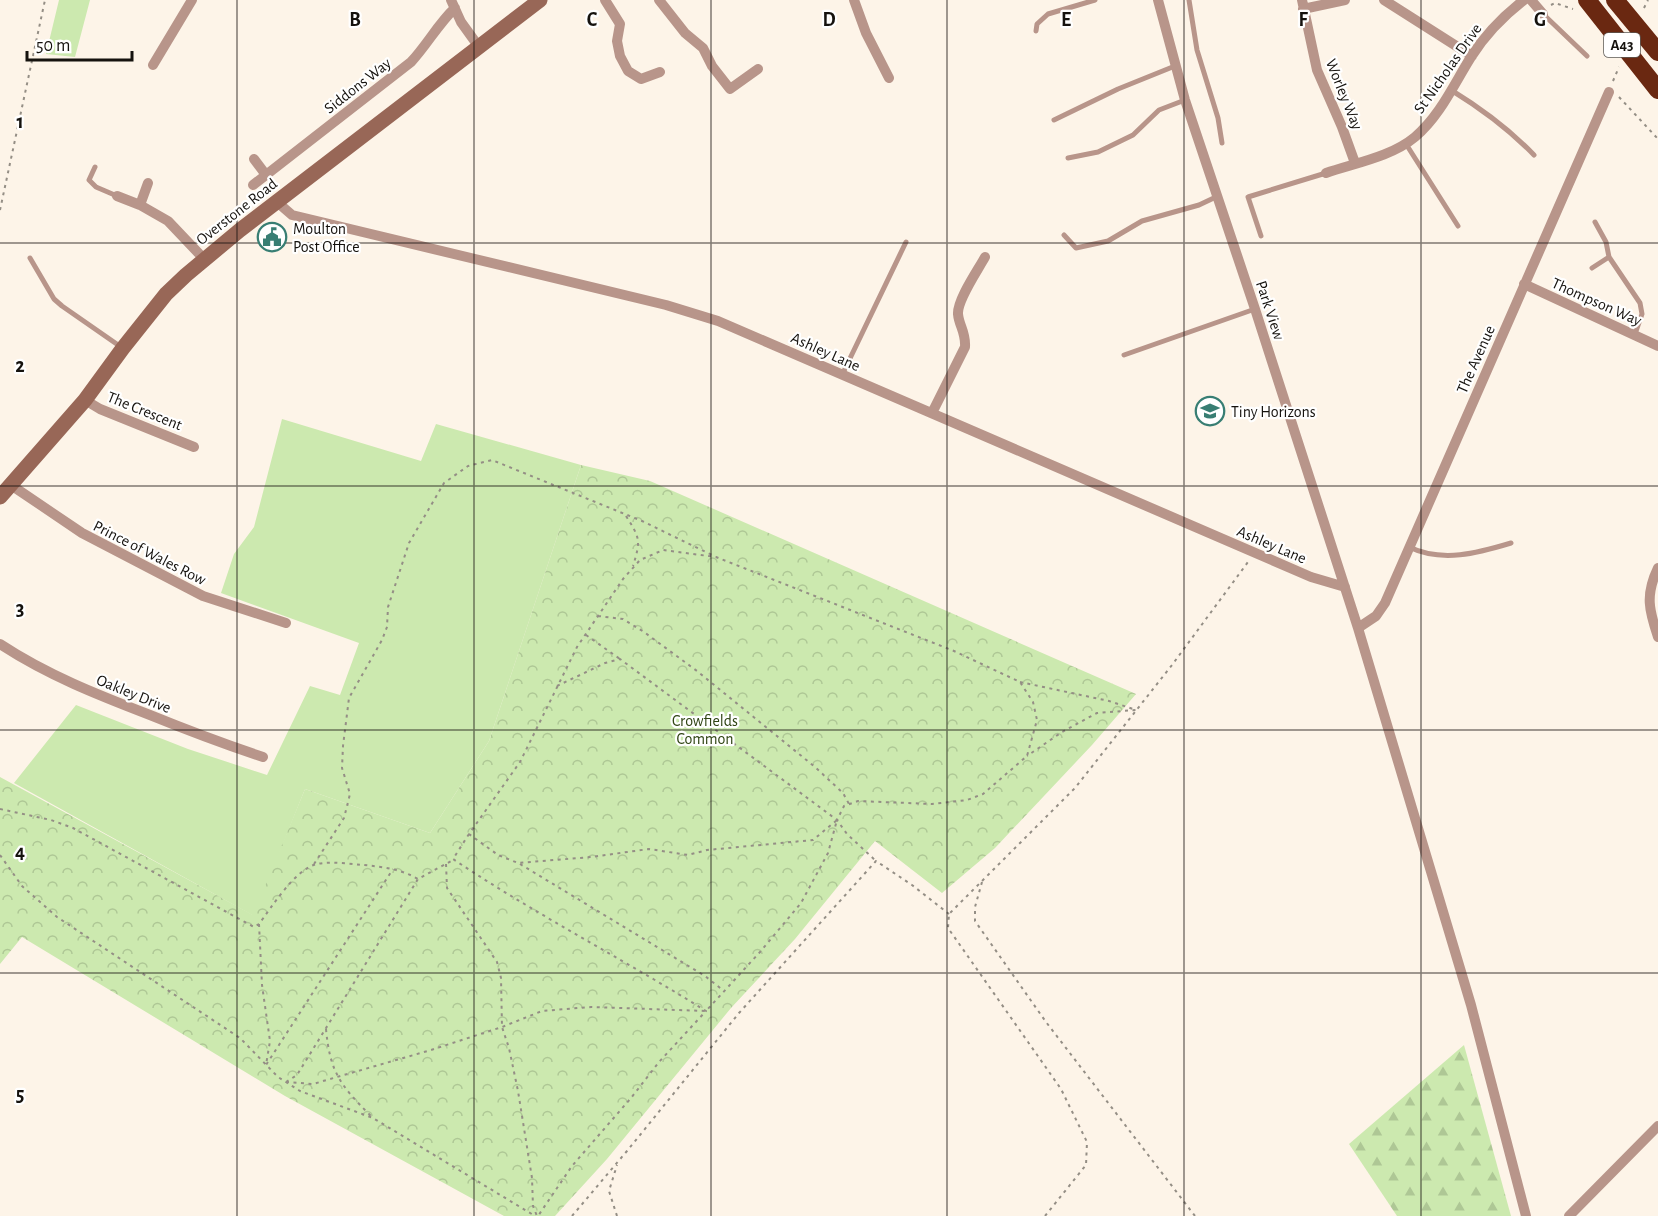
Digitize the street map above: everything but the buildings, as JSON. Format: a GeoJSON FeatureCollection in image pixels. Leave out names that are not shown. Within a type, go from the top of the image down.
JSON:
{"type":"FeatureCollection","features":[{"type":"Feature","properties":{"kind":"highway","name":"A43"},"geometry":{"type":"LineString","coordinates":[[1615,0],[1658,52]]}},
{"type":"Feature","properties":{"kind":"highway","name":"A43"},"geometry":{"type":"LineString","coordinates":[[1580,5],[1658,90]]}},
{"type":"Feature","properties":{"kind":"street"},"geometry":{"type":"LineString","coordinates":[[153,64],[192,0]]}},
{"type":"Feature","properties":{"kind":"street","name":"Overstone Road"},"geometry":{"type":"LineString","coordinates":[[0,497],[85,400],[166,294],[204,259],[540,0]]}},
{"type":"Feature","properties":{"kind":"street"},"geometry":{"type":"LineString","coordinates":[[604,0],[619,20],[617,49],[628,71],[641,79],[660,72]]}},
{"type":"Feature","properties":{"kind":"street"},"geometry":{"type":"LineString","coordinates":[[659,0],[685,33],[703,48],[712,66],[730,89],[758,69]]}},
{"type":"Feature","properties":{"kind":"street"},"geometry":{"type":"LineString","coordinates":[[854,0],[866,33],[889,78]]}},
{"type":"Feature","properties":{"kind":"street","name":"Park View"},"geometry":{"type":"LineString","coordinates":[[1158,0],[1185,100],[1358,628],[1470,1005],[1526,1216]]}},
{"type":"Feature","properties":{"kind":"street"},"geometry":{"type":"LineString","coordinates":[[1302,5],[1345,0]]}},
{"type":"Feature","properties":{"kind":"street"},"geometry":{"type":"LineString","coordinates":[[1384,0],[1472,56]]}},
{"type":"Feature","properties":{"kind":"street","name":"St Nicholas Drive"},"geometry":{"type":"LineString","coordinates":[[1326,173],[1388,153],[1416,136],[1429,122],[1472,56],[1503,16],[1524,0]]}},
{"type":"Feature","properties":{"kind":"street"},"geometry":{"type":"LineString","coordinates":[[1531,0],[1542,13]]}},
{"type":"Feature","properties":{"kind":"street"},"geometry":{"type":"LineString","coordinates":[[453,4],[461,22],[479,47]]}},
{"type":"Feature","properties":{"kind":"street","name":"Siddons Way"},"geometry":{"type":"LineString","coordinates":[[252,185],[411,62],[425,47],[453,4]]}},
{"type":"Feature","properties":{"kind":"street","name":"Worley Way"},"geometry":{"type":"LineString","coordinates":[[1302,5],[1317,70],[1355,163]]}},
{"type":"Feature","properties":{"kind":"street","name":"The Avenue"},"geometry":{"type":"LineString","coordinates":[[1358,628],[1376,616],[1385,603],[1609,90]]}},
{"type":"Feature","properties":{"kind":"street"},"geometry":{"type":"LineString","coordinates":[[254,159],[266,175]]}},
{"type":"Feature","properties":{"kind":"street"},"geometry":{"type":"LineString","coordinates":[[140,205],[148,183]]}},
{"type":"Feature","properties":{"kind":"street"},"geometry":{"type":"LineString","coordinates":[[117,196],[140,205],[168,221],[204,259]]}},
{"type":"Feature","properties":{"kind":"street","name":"Ashley Lane"},"geometry":{"type":"LineString","coordinates":[[277,202],[292,215],[696,314],[755,336],[1311,577],[1345,587]]}},
{"type":"Feature","properties":{"kind":"street"},"geometry":{"type":"LineString","coordinates":[[932,413],[965,347],[966,335],[958,313],[962,298],[985,257]]}},
{"type":"Feature","properties":{"kind":"street","name":"Thompson Way"},"geometry":{"type":"LineString","coordinates":[[1524,284],[1658,346]]}},
{"type":"Feature","properties":{"kind":"street","name":"The Crescent"},"geometry":{"type":"LineString","coordinates":[[85,400],[100,409],[194,447]]}},
{"type":"Feature","properties":{"kind":"street","name":"Prince of Wales Row"},"geometry":{"type":"LineString","coordinates":[[11,485],[82,533],[203,596],[286,623]]}},
{"type":"Feature","properties":{"kind":"street"},"geometry":{"type":"LineString","coordinates":[[1658,568],[1651,583],[1648,599],[1658,637]]}},
{"type":"Feature","properties":{"kind":"street","name":"Oakley Drive"},"geometry":{"type":"LineString","coordinates":[[0,644],[51,674],[95,694],[262,757]]}},
{"type":"Feature","properties":{"kind":"street"},"geometry":{"type":"LineString","coordinates":[[1569,1216],[1658,1125]]}},
{"type":"Feature","properties":{"kind":"lane"},"geometry":{"type":"LineString","coordinates":[[1036,32],[1037,24],[1048,14],[1095,0]]}},
{"type":"Feature","properties":{"kind":"lane"},"geometry":{"type":"LineString","coordinates":[[1189,0],[1197,50],[1218,118],[1222,143]]}},
{"type":"Feature","properties":{"kind":"lane"},"geometry":{"type":"LineString","coordinates":[[1542,13],[1587,56]]}},
{"type":"Feature","properties":{"kind":"lane"},"geometry":{"type":"LineString","coordinates":[[1054,120],[1175,66]]}},
{"type":"Feature","properties":{"kind":"lane"},"geometry":{"type":"LineString","coordinates":[[1451,90],[1488,113],[1534,155]]}},
{"type":"Feature","properties":{"kind":"lane"},"geometry":{"type":"LineString","coordinates":[[1068,158],[1098,152],[1133,135],[1159,110],[1185,100]]}},
{"type":"Feature","properties":{"kind":"lane"},"geometry":{"type":"LineString","coordinates":[[1406,143],[1458,226]]}},
{"type":"Feature","properties":{"kind":"lane"},"geometry":{"type":"LineString","coordinates":[[95,167],[89,180],[96,188],[117,196]]}},
{"type":"Feature","properties":{"kind":"lane"},"geometry":{"type":"LineString","coordinates":[[1261,236],[1248,197],[1326,173]]}},
{"type":"Feature","properties":{"kind":"lane"},"geometry":{"type":"LineString","coordinates":[[1064,235],[1076,248],[1108,241],[1142,221],[1199,205],[1218,196]]}},
{"type":"Feature","properties":{"kind":"lane"},"geometry":{"type":"LineString","coordinates":[[1594,222],[1606,242],[1609,257],[1640,303],[1642,314],[1635,334]]}},
{"type":"Feature","properties":{"kind":"lane"},"geometry":{"type":"LineString","coordinates":[[842,375],[906,242]]}},
{"type":"Feature","properties":{"kind":"lane"},"geometry":{"type":"LineString","coordinates":[[1592,268],[1609,257]]}},
{"type":"Feature","properties":{"kind":"lane"},"geometry":{"type":"LineString","coordinates":[[30,258],[54,299],[123,348]]}},
{"type":"Feature","properties":{"kind":"lane"},"geometry":{"type":"LineString","coordinates":[[1124,355],[1255,309]]}},
{"type":"Feature","properties":{"kind":"lane"},"geometry":{"type":"LineString","coordinates":[[1409,547],[1433,555],[1454,556],[1476,553],[1511,543]]}},
{"type":"Feature","properties":{"kind":"path"},"geometry":{"type":"LineString","coordinates":[[0,210],[45,0]]}},
{"type":"Feature","properties":{"kind":"path"},"geometry":{"type":"LineString","coordinates":[[1542,13],[1555,3],[1580,5]]}},
{"type":"Feature","properties":{"kind":"path"},"geometry":{"type":"LineString","coordinates":[[1623,59],[1609,90],[1658,139]]}},
{"type":"Feature","properties":{"kind":"path"},"geometry":{"type":"LineString","coordinates":[[0,809],[51,820],[73,828],[254,927],[260,924],[293,880],[314,864],[344,818],[350,794],[342,768],[349,698],[382,640],[387,627],[388,607],[410,543],[444,483],[468,466],[492,460],[624,514],[716,557],[954,651],[1020,682],[1109,701],[1136,710]]}},
{"type":"Feature","properties":{"kind":"path"},"geometry":{"type":"LineString","coordinates":[[624,514],[639,536],[638,552],[633,569]]}},
{"type":"Feature","properties":{"kind":"path"},"geometry":{"type":"LineString","coordinates":[[286,1082],[297,1075],[418,879],[453,859],[520,762],[585,635],[622,579],[640,561],[663,550],[716,557]]}},
{"type":"Feature","properties":{"kind":"path"},"geometry":{"type":"LineString","coordinates":[[1045,1216],[1086,1165],[1087,1142],[1061,1089],[948,928],[948,914],[1075,788],[1255,553]]}},
{"type":"Feature","properties":{"kind":"path"},"geometry":{"type":"LineString","coordinates":[[598,616],[623,619],[645,632],[815,767],[843,793],[849,804]]}},
{"type":"Feature","properties":{"kind":"path"},"geometry":{"type":"LineString","coordinates":[[585,635],[621,659],[837,820],[846,834],[876,861],[912,885],[948,914]]}},
{"type":"Feature","properties":{"kind":"path"},"geometry":{"type":"LineString","coordinates":[[557,686],[604,663],[621,659]]}},
{"type":"Feature","properties":{"kind":"path"},"geometry":{"type":"LineString","coordinates":[[1020,682],[1033,702],[1037,720],[1027,756]]}},
{"type":"Feature","properties":{"kind":"path"},"geometry":{"type":"LineString","coordinates":[[537,1216],[572,1166],[659,1062],[760,952],[801,903],[828,853],[837,820],[844,806],[858,801],[932,804],[967,800],[983,794],[1027,756],[1062,732],[1097,713],[1136,710]]}},
{"type":"Feature","properties":{"kind":"path"},"geometry":{"type":"LineString","coordinates":[[519,863],[649,849],[688,855],[718,848],[813,840],[837,820]]}},
{"type":"Feature","properties":{"kind":"path"},"geometry":{"type":"LineString","coordinates":[[469,834],[498,855],[519,863],[541,879],[705,976],[724,991]]}},
{"type":"Feature","properties":{"kind":"path"},"geometry":{"type":"LineString","coordinates":[[0,855],[22,886],[57,917],[240,1038],[286,1082],[300,1091],[373,1118],[537,1216]]}},
{"type":"Feature","properties":{"kind":"path"},"geometry":{"type":"LineString","coordinates":[[453,859],[494,886],[648,974],[706,1011]]}},
{"type":"Feature","properties":{"kind":"path"},"geometry":{"type":"LineString","coordinates":[[572,1216],[739,1013],[876,861]]}},
{"type":"Feature","properties":{"kind":"path"},"geometry":{"type":"LineString","coordinates":[[314,864],[386,867],[418,879]]}},
{"type":"Feature","properties":{"kind":"path"},"geometry":{"type":"LineString","coordinates":[[446,864],[447,888],[497,962],[501,978],[502,1027],[518,1091],[532,1178],[533,1206],[537,1216]]}},
{"type":"Feature","properties":{"kind":"path"},"geometry":{"type":"LineString","coordinates":[[266,1065],[393,869]]}},
{"type":"Feature","properties":{"kind":"path"},"geometry":{"type":"LineString","coordinates":[[982,880],[975,907],[975,921],[1046,1022],[1195,1216]]}},
{"type":"Feature","properties":{"kind":"path"},"geometry":{"type":"LineString","coordinates":[[260,924],[262,985],[270,1041],[266,1065]]}},
{"type":"Feature","properties":{"kind":"path"},"geometry":{"type":"LineString","coordinates":[[286,1082],[313,1084],[431,1050],[502,1027],[542,1011],[591,1007],[706,1011]]}},
{"type":"Feature","properties":{"kind":"path"},"geometry":{"type":"LineString","coordinates":[[326,1027],[328,1053],[337,1077],[351,1096],[373,1118]]}},
{"type":"Feature","properties":{"kind":"path"},"geometry":{"type":"LineString","coordinates":[[617,1216],[609,1191],[618,1162]]}},
{"type":"Feature","properties":{"kind":"green space"},"geometry":{"type":"Polygon","coordinates":[[[59,0],[90,0],[75,57],[46,54],[59,0]]]}},
{"type":"Feature","properties":{"kind":"green space"},"geometry":{"type":"Polygon","coordinates":[[[282,419],[421,461],[436,424],[581,465],[489,741],[430,833],[305,789],[254,916],[14,783],[76,705],[188,749],[267,775],[310,686],[340,695],[359,643],[221,593],[234,554],[254,527],[282,419]]]}},
{"type":"Feature","properties":{"kind":"green space","name":"Crowfields Common"},"geometry":{"type":"Polygon","coordinates":[[[581,465],[650,481],[1136,694],[1092,745],[995,848],[942,893],[875,841],[795,939],[731,1008],[607,1159],[555,1216],[504,1216],[285,1096],[22,937],[0,964],[0,777],[253,915],[305,789],[430,833],[489,741],[581,465]]]}},
{"type":"Feature","properties":{"kind":"green space"},"geometry":{"type":"Polygon","coordinates":[[[1464,1045],[1511,1216],[1397,1216],[1349,1144],[1464,1045]]]}},
{"type":"Feature","properties":{"kind":"place","name":"Moulton Post Office"},"geometry":{"type":"Point","coordinates":[272,237]}},
{"type":"Feature","properties":{"kind":"place","name":"Tiny Horizons"},"geometry":{"type":"Point","coordinates":[1210,411]}}]}
